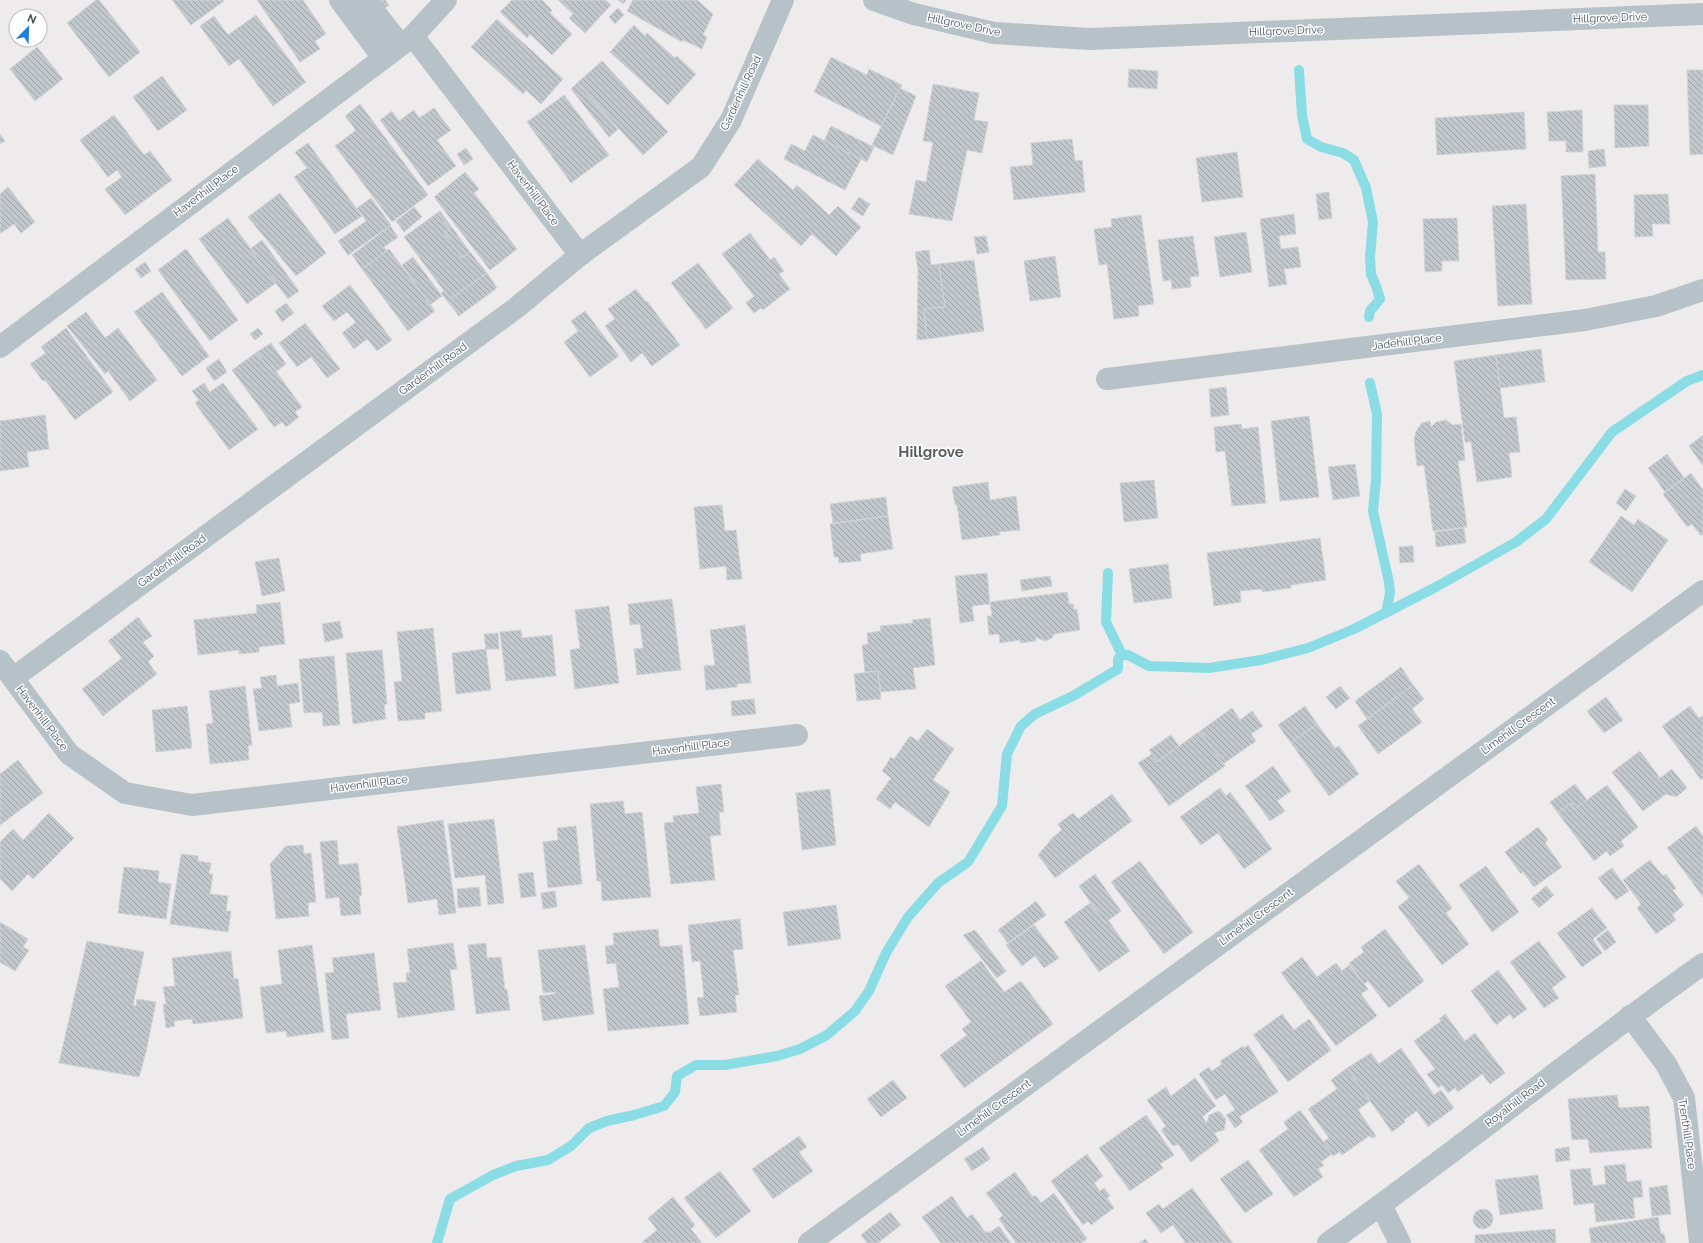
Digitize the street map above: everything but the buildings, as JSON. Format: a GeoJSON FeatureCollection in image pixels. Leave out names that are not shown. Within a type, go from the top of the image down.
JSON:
{"type":"FeatureCollection","features":[{"type":"Feature","properties":{"kind":"street"},"geometry":{"type":"LineString","coordinates":[[340,0],[383,58]]}},
{"type":"Feature","properties":{"kind":"street"},"geometry":{"type":"LineString","coordinates":[[365,0],[406,40]]}},
{"type":"Feature","properties":{"kind":"street","name":"Havenhill Place"},"geometry":{"type":"LineString","coordinates":[[0,347],[383,58],[406,40],[446,0]]}},
{"type":"Feature","properties":{"kind":"street","name":"Gardenhill Road"},"geometry":{"type":"LineString","coordinates":[[13,678],[516,308],[580,255],[701,167],[731,120],[783,0]]}},
{"type":"Feature","properties":{"kind":"street","name":"Hillgrove Drive"},"geometry":{"type":"LineString","coordinates":[[874,0],[914,14],[994,33],[1090,39],[1703,14]]}},
{"type":"Feature","properties":{"kind":"street","name":"Havenhill Place"},"geometry":{"type":"LineString","coordinates":[[406,40],[580,255]]}},
{"type":"Feature","properties":{"kind":"street","name":"Jadehill Place"},"geometry":{"type":"LineString","coordinates":[[1107,379],[1585,320],[1656,306],[1703,290]]}},
{"type":"Feature","properties":{"kind":"street","name":"Limehill Crescent"},"geometry":{"type":"LineString","coordinates":[[809,1243],[1703,591]]}},
{"type":"Feature","properties":{"kind":"street","name":"Havenhill Place"},"geometry":{"type":"LineString","coordinates":[[0,661],[69,754],[125,793],[192,805],[797,735]]}},
{"type":"Feature","properties":{"kind":"street","name":"Royalhill Road"},"geometry":{"type":"LineString","coordinates":[[1328,1243],[1381,1205],[1630,1016],[1703,964]]}},
{"type":"Feature","properties":{"kind":"street","name":"Trenthill Place"},"geometry":{"type":"LineString","coordinates":[[1630,1016],[1666,1064],[1684,1098],[1700,1243]]}},
{"type":"Feature","properties":{"kind":"street"},"geometry":{"type":"LineString","coordinates":[[1381,1205],[1400,1243]]}},
{"type":"Feature","properties":{"kind":"waterway"},"geometry":{"type":"LineString","coordinates":[[1299,70],[1302,115],[1307,139],[1321,147],[1343,153],[1354,160],[1366,188],[1373,222],[1370,257],[1371,274],[1380,299],[1370,311],[1369,317]]}},
{"type":"Feature","properties":{"kind":"waterway"},"geometry":{"type":"LineString","coordinates":[[437,1243],[450,1199],[493,1175],[516,1166],[548,1160],[571,1146],[589,1128],[607,1121],[664,1106],[675,1092],[677,1076],[696,1065],[725,1065],[777,1056],[800,1049],[827,1035],[855,1011],[869,991],[886,953],[908,917],[938,883],[968,862],[1002,806],[1007,754],[1021,726],[1035,714],[1073,696],[1118,669],[1118,659],[1122,655],[1128,655],[1149,666],[1209,668],[1261,660],[1308,648],[1354,629],[1436,587],[1516,542],[1546,519],[1612,432],[1687,381],[1703,375]]}},
{"type":"Feature","properties":{"kind":"waterway"},"geometry":{"type":"LineString","coordinates":[[1370,383],[1377,414],[1376,480],[1373,511],[1389,582],[1390,593],[1386,613]]}},
{"type":"Feature","properties":{"kind":"waterway"},"geometry":{"type":"LineString","coordinates":[[1108,573],[1106,622],[1122,655]]}},
{"type":"Feature","properties":{"kind":"district","name":"Hillgrove"},"geometry":{"type":"Point","coordinates":[931,452]}}]}
